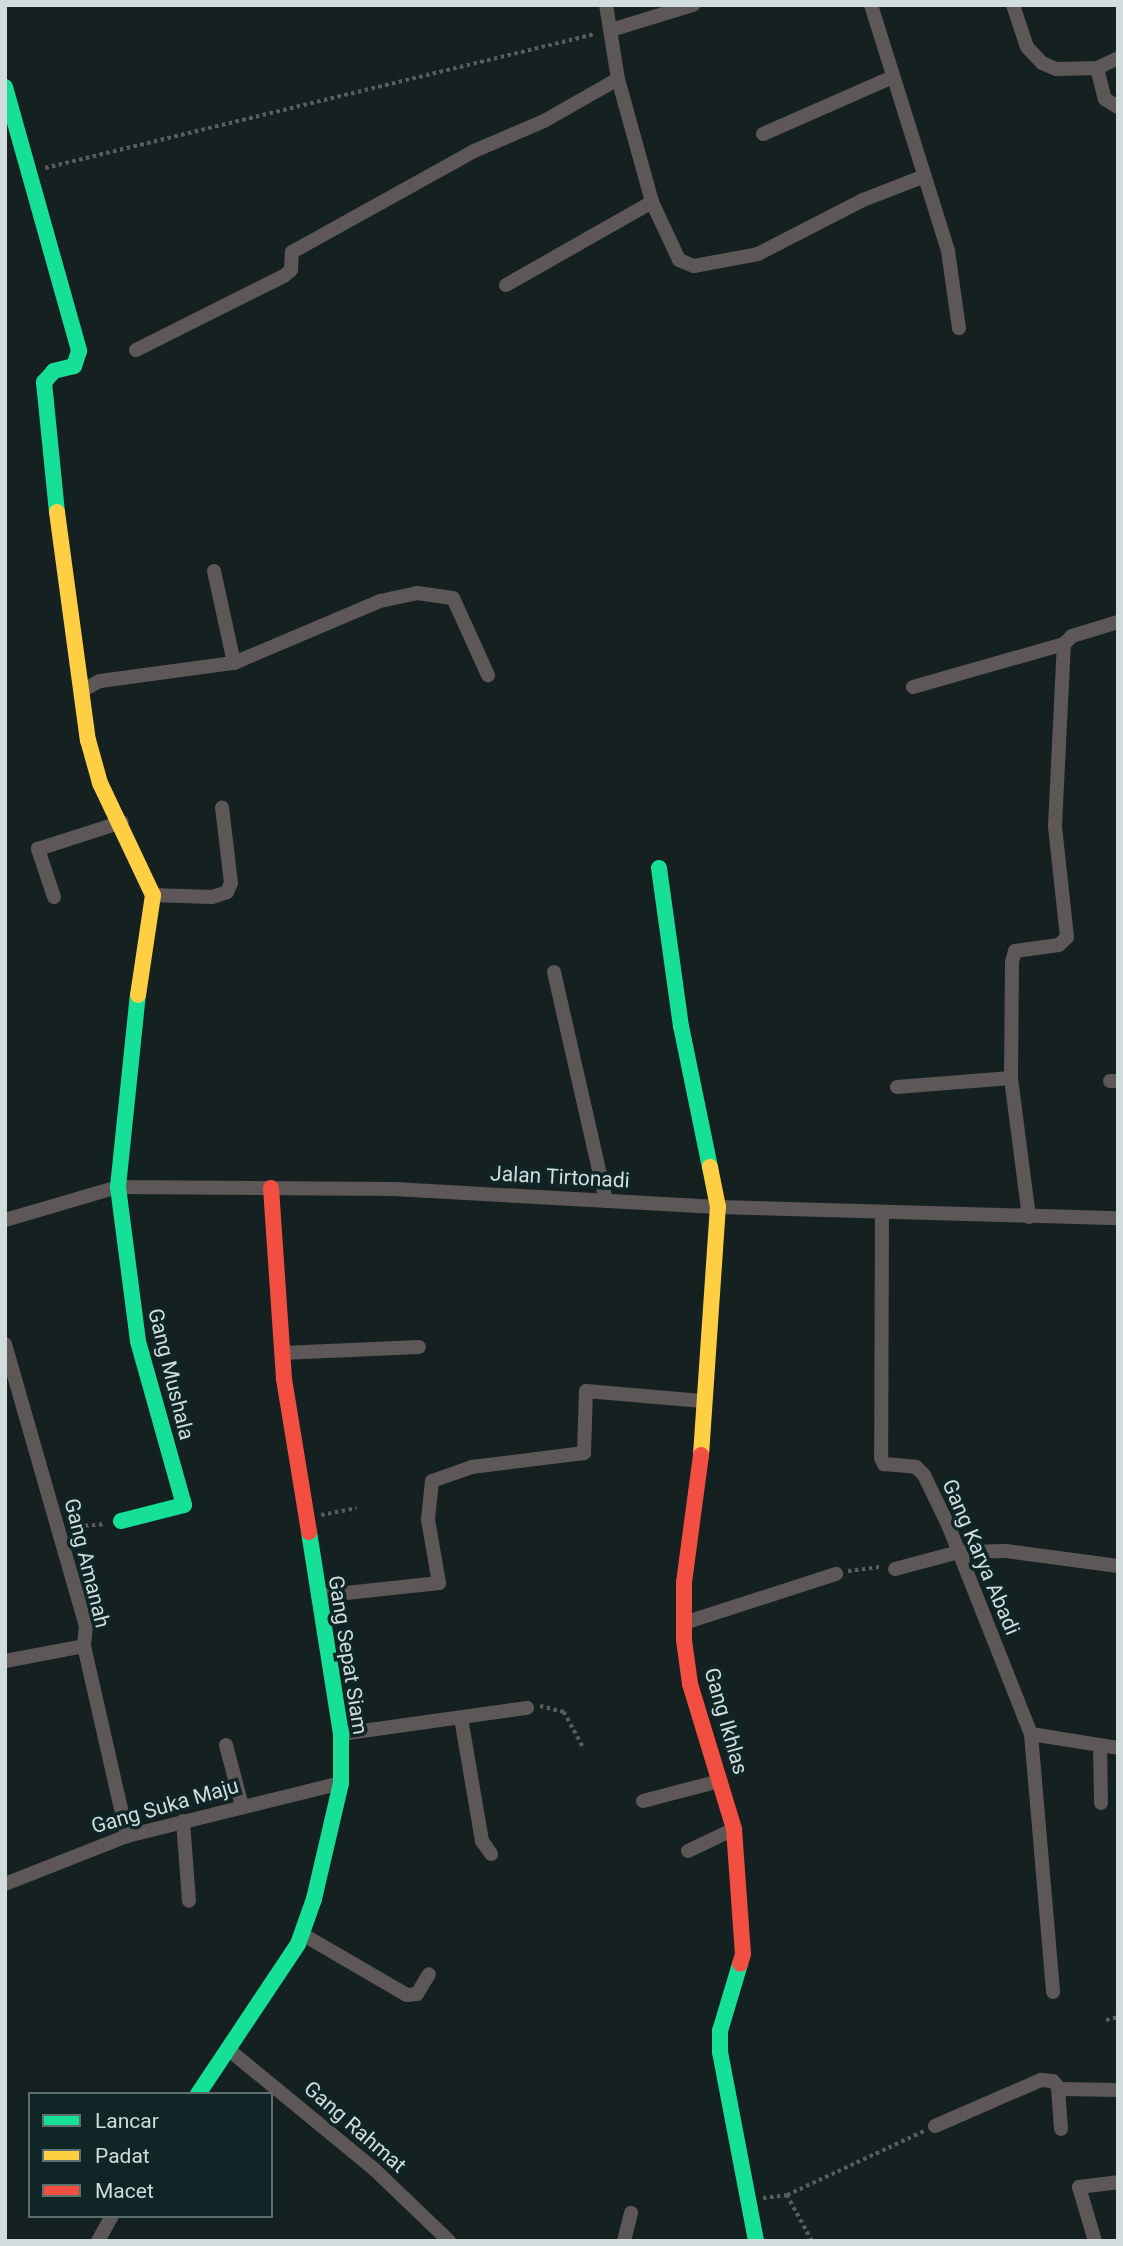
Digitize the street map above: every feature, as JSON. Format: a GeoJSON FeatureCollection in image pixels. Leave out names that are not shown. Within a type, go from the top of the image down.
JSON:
{"type":"FeatureCollection","features":[{"type":"Feature","properties":{"kind":"street"},"geometry":{"type":"LineString","coordinates":[[606,5],[618,79],[652,202],[680,260],[694,266],[758,254],[863,200],[922,177]]}},
{"type":"Feature","properties":{"kind":"street"},"geometry":{"type":"LineString","coordinates":[[611,30],[693,5]]}},
{"type":"Feature","properties":{"kind":"street"},"geometry":{"type":"LineString","coordinates":[[871,5],[922,177],[948,251],[959,328]]}},
{"type":"Feature","properties":{"kind":"street"},"geometry":{"type":"LineString","coordinates":[[1013,5],[1027,47],[1042,63],[1056,69],[1097,68],[1118,58]]}},
{"type":"Feature","properties":{"kind":"street"},"geometry":{"type":"LineString","coordinates":[[1097,68],[1105,99],[1118,107]]}},
{"type":"Feature","properties":{"kind":"street"},"geometry":{"type":"LineString","coordinates":[[764,134],[893,77]]}},
{"type":"Feature","properties":{"kind":"street"},"geometry":{"type":"LineString","coordinates":[[136,350],[284,276],[291,270],[292,252],[474,151],[544,121],[618,79]]}},
{"type":"Feature","properties":{"kind":"street"},"geometry":{"type":"LineString","coordinates":[[5,87],[79,351],[74,366],[54,371],[44,382],[81,691],[100,783],[122,822],[153,895],[130,1048],[118,1187]]}},
{"type":"Feature","properties":{"kind":"street"},"geometry":{"type":"LineString","coordinates":[[506,285],[652,202]]}},
{"type":"Feature","properties":{"kind":"street"},"geometry":{"type":"LineString","coordinates":[[214,572],[234,663]]}},
{"type":"Feature","properties":{"kind":"street"},"geometry":{"type":"LineString","coordinates":[[81,691],[100,681],[234,663],[380,601],[434,593],[453,598],[488,675]]}},
{"type":"Feature","properties":{"kind":"street"},"geometry":{"type":"LineString","coordinates":[[914,687],[1064,644],[1072,636],[1118,622]]}},
{"type":"Feature","properties":{"kind":"street"},"geometry":{"type":"LineString","coordinates":[[1029,1217],[1011,1078],[1013,956],[1016,951],[1059,945],[1067,937],[1055,827],[1064,644]]}},
{"type":"Feature","properties":{"kind":"street"},"geometry":{"type":"LineString","coordinates":[[153,895],[212,897],[227,892],[231,883],[222,808]]}},
{"type":"Feature","properties":{"kind":"street"},"geometry":{"type":"LineString","coordinates":[[54,897],[38,849],[122,822]]}},
{"type":"Feature","properties":{"kind":"street","name":"Gang Ikhlas"},"geometry":{"type":"LineString","coordinates":[[659,868],[681,1026],[718,1207],[684,1623],[691,1684],[734,1829],[743,1954],[720,2031],[720,2052],[756,2241]]}},
{"type":"Feature","properties":{"kind":"street"},"geometry":{"type":"LineString","coordinates":[[554,972],[606,1201]]}},
{"type":"Feature","properties":{"kind":"street"},"geometry":{"type":"LineString","coordinates":[[897,1087],[1011,1078]]}},
{"type":"Feature","properties":{"kind":"street","name":"Jalan Tirtonadi"},"geometry":{"type":"LineString","coordinates":[[5,1220],[118,1187],[394,1189],[718,1207],[1118,1218]]}},
{"type":"Feature","properties":{"kind":"street","name":"Gang Mushala"},"geometry":{"type":"LineString","coordinates":[[118,1187],[138,1341],[184,1505],[121,1521]]}},
{"type":"Feature","properties":{"kind":"street","name":"Gang Sepat Siam"},"geometry":{"type":"LineString","coordinates":[[199,2092],[302,1934],[341,1783],[341,1734],[305,1517],[282,1353],[271,1188]]}},
{"type":"Feature","properties":{"kind":"street","name":"Gang Karya Abadi"},"geometry":{"type":"LineString","coordinates":[[882,1213],[881,1458],[884,1464],[916,1467],[924,1475],[959,1552],[1031,1734],[1053,1992]]}},
{"type":"Feature","properties":{"kind":"street","name":"Gang Amanah"},"geometry":{"type":"LineString","coordinates":[[5,1343],[86,1626],[84,1646],[127,1836]]}},
{"type":"Feature","properties":{"kind":"street"},"geometry":{"type":"LineString","coordinates":[[282,1353],[419,1347]]}},
{"type":"Feature","properties":{"kind":"street"},"geometry":{"type":"LineString","coordinates":[[318,1596],[439,1583],[428,1519],[432,1481],[472,1467],[584,1453],[586,1391],[703,1401]]}},
{"type":"Feature","properties":{"kind":"street"},"geometry":{"type":"LineString","coordinates":[[895,1569],[959,1552],[1006,1551],[1118,1566]]}},
{"type":"Feature","properties":{"kind":"street"},"geometry":{"type":"LineString","coordinates":[[684,1623],[836,1574]]}},
{"type":"Feature","properties":{"kind":"street"},"geometry":{"type":"LineString","coordinates":[[5,1661],[84,1646]]}},
{"type":"Feature","properties":{"kind":"street"},"geometry":{"type":"LineString","coordinates":[[341,1734],[527,1708]]}},
{"type":"Feature","properties":{"kind":"street"},"geometry":{"type":"LineString","coordinates":[[461,1717],[482,1841],[491,1854]]}},
{"type":"Feature","properties":{"kind":"street"},"geometry":{"type":"LineString","coordinates":[[1031,1734],[1118,1748]]}},
{"type":"Feature","properties":{"kind":"street"},"geometry":{"type":"LineString","coordinates":[[226,1745],[242,1806]]}},
{"type":"Feature","properties":{"kind":"street"},"geometry":{"type":"LineString","coordinates":[[1100,1745],[1101,1803]]}},
{"type":"Feature","properties":{"kind":"street"},"geometry":{"type":"LineString","coordinates":[[643,1801],[720,1781]]}},
{"type":"Feature","properties":{"kind":"street","name":"Gang Suka Maju"},"geometry":{"type":"LineString","coordinates":[[5,1884],[127,1836],[341,1783]]}},
{"type":"Feature","properties":{"kind":"street"},"geometry":{"type":"LineString","coordinates":[[183,1821],[189,1901]]}},
{"type":"Feature","properties":{"kind":"street"},"geometry":{"type":"LineString","coordinates":[[688,1852],[734,1829]]}},
{"type":"Feature","properties":{"kind":"street"},"geometry":{"type":"LineString","coordinates":[[302,1934],[407,1995],[417,1994],[429,1974]]}},
{"type":"Feature","properties":{"kind":"street","name":"Gang Rahmat"},"geometry":{"type":"LineString","coordinates":[[229,2050],[345,2145],[444,2239]]}},
{"type":"Feature","properties":{"kind":"street"},"geometry":{"type":"LineString","coordinates":[[935,2126],[1041,2080],[1053,2081],[1058,2088],[1061,2129]]}},
{"type":"Feature","properties":{"kind":"street"},"geometry":{"type":"LineString","coordinates":[[1058,2088],[1118,2090]]}},
{"type":"Feature","properties":{"kind":"street"},"geometry":{"type":"LineString","coordinates":[[1096,2241],[1079,2187],[1118,2182]]}},
{"type":"Feature","properties":{"kind":"street"},"geometry":{"type":"LineString","coordinates":[[624,2241],[631,2213]]}},
{"type":"Feature","properties":{"kind":"street"},"geometry":{"type":"LineString","coordinates":[[98,2241],[111,2218]]}},
{"type":"Feature","properties":{"kind":"path"},"geometry":{"type":"LineString","coordinates":[[29,172],[611,30]]}},
{"type":"Feature","properties":{"kind":"path"},"geometry":{"type":"LineString","coordinates":[[305,1517],[356,1508]]}},
{"type":"Feature","properties":{"kind":"path"},"geometry":{"type":"LineString","coordinates":[[57,1527],[121,1521]]}},
{"type":"Feature","properties":{"kind":"path"},"geometry":{"type":"LineString","coordinates":[[836,1574],[866,1567],[895,1569]]}},
{"type":"Feature","properties":{"kind":"path"},"geometry":{"type":"LineString","coordinates":[[527,1708],[543,1706],[564,1712],[583,1749]]}},
{"type":"Feature","properties":{"kind":"path"},"geometry":{"type":"LineString","coordinates":[[1107,2020],[1118,2017]]}},
{"type":"Feature","properties":{"kind":"path"},"geometry":{"type":"LineString","coordinates":[[747,2200],[787,2194],[935,2126]]}},
{"type":"Feature","properties":{"kind":"path"},"geometry":{"type":"LineString","coordinates":[[787,2194],[812,2241]]}},
{"type":"Feature","properties":{"kind":"traffic: fast"},"geometry":{"type":"LineString","coordinates":[[5,87],[79,351],[74,366],[54,371],[44,382],[57,512]]}},
{"type":"Feature","properties":{"kind":"traffic: fast"},"geometry":{"type":"LineString","coordinates":[[659,868],[681,1026],[710,1167]]}},
{"type":"Feature","properties":{"kind":"traffic: fast"},"geometry":{"type":"LineString","coordinates":[[121,1521],[184,1505],[138,1341],[118,1187],[138,995]]}},
{"type":"Feature","properties":{"kind":"traffic: fast"},"geometry":{"type":"LineString","coordinates":[[199,2092],[298,1944],[314,1899],[341,1783],[341,1734],[309,1532]]}},
{"type":"Feature","properties":{"kind":"traffic: fast"},"geometry":{"type":"LineString","coordinates":[[740,1964],[720,2031],[720,2052],[756,2241]]}},
{"type":"Feature","properties":{"kind":"traffic: slow"},"geometry":{"type":"LineString","coordinates":[[57,512],[88,740],[100,783],[153,895],[138,995]]}},
{"type":"Feature","properties":{"kind":"traffic: slow"},"geometry":{"type":"LineString","coordinates":[[701,1455],[718,1207],[710,1167]]}},
{"type":"Feature","properties":{"kind":"traffic: jam"},"geometry":{"type":"LineString","coordinates":[[271,1188],[284,1379],[309,1532]]}},
{"type":"Feature","properties":{"kind":"traffic: jam"},"geometry":{"type":"LineString","coordinates":[[701,1455],[684,1582],[684,1640],[690,1684],[734,1829],[743,1954],[740,1964]]}}]}
